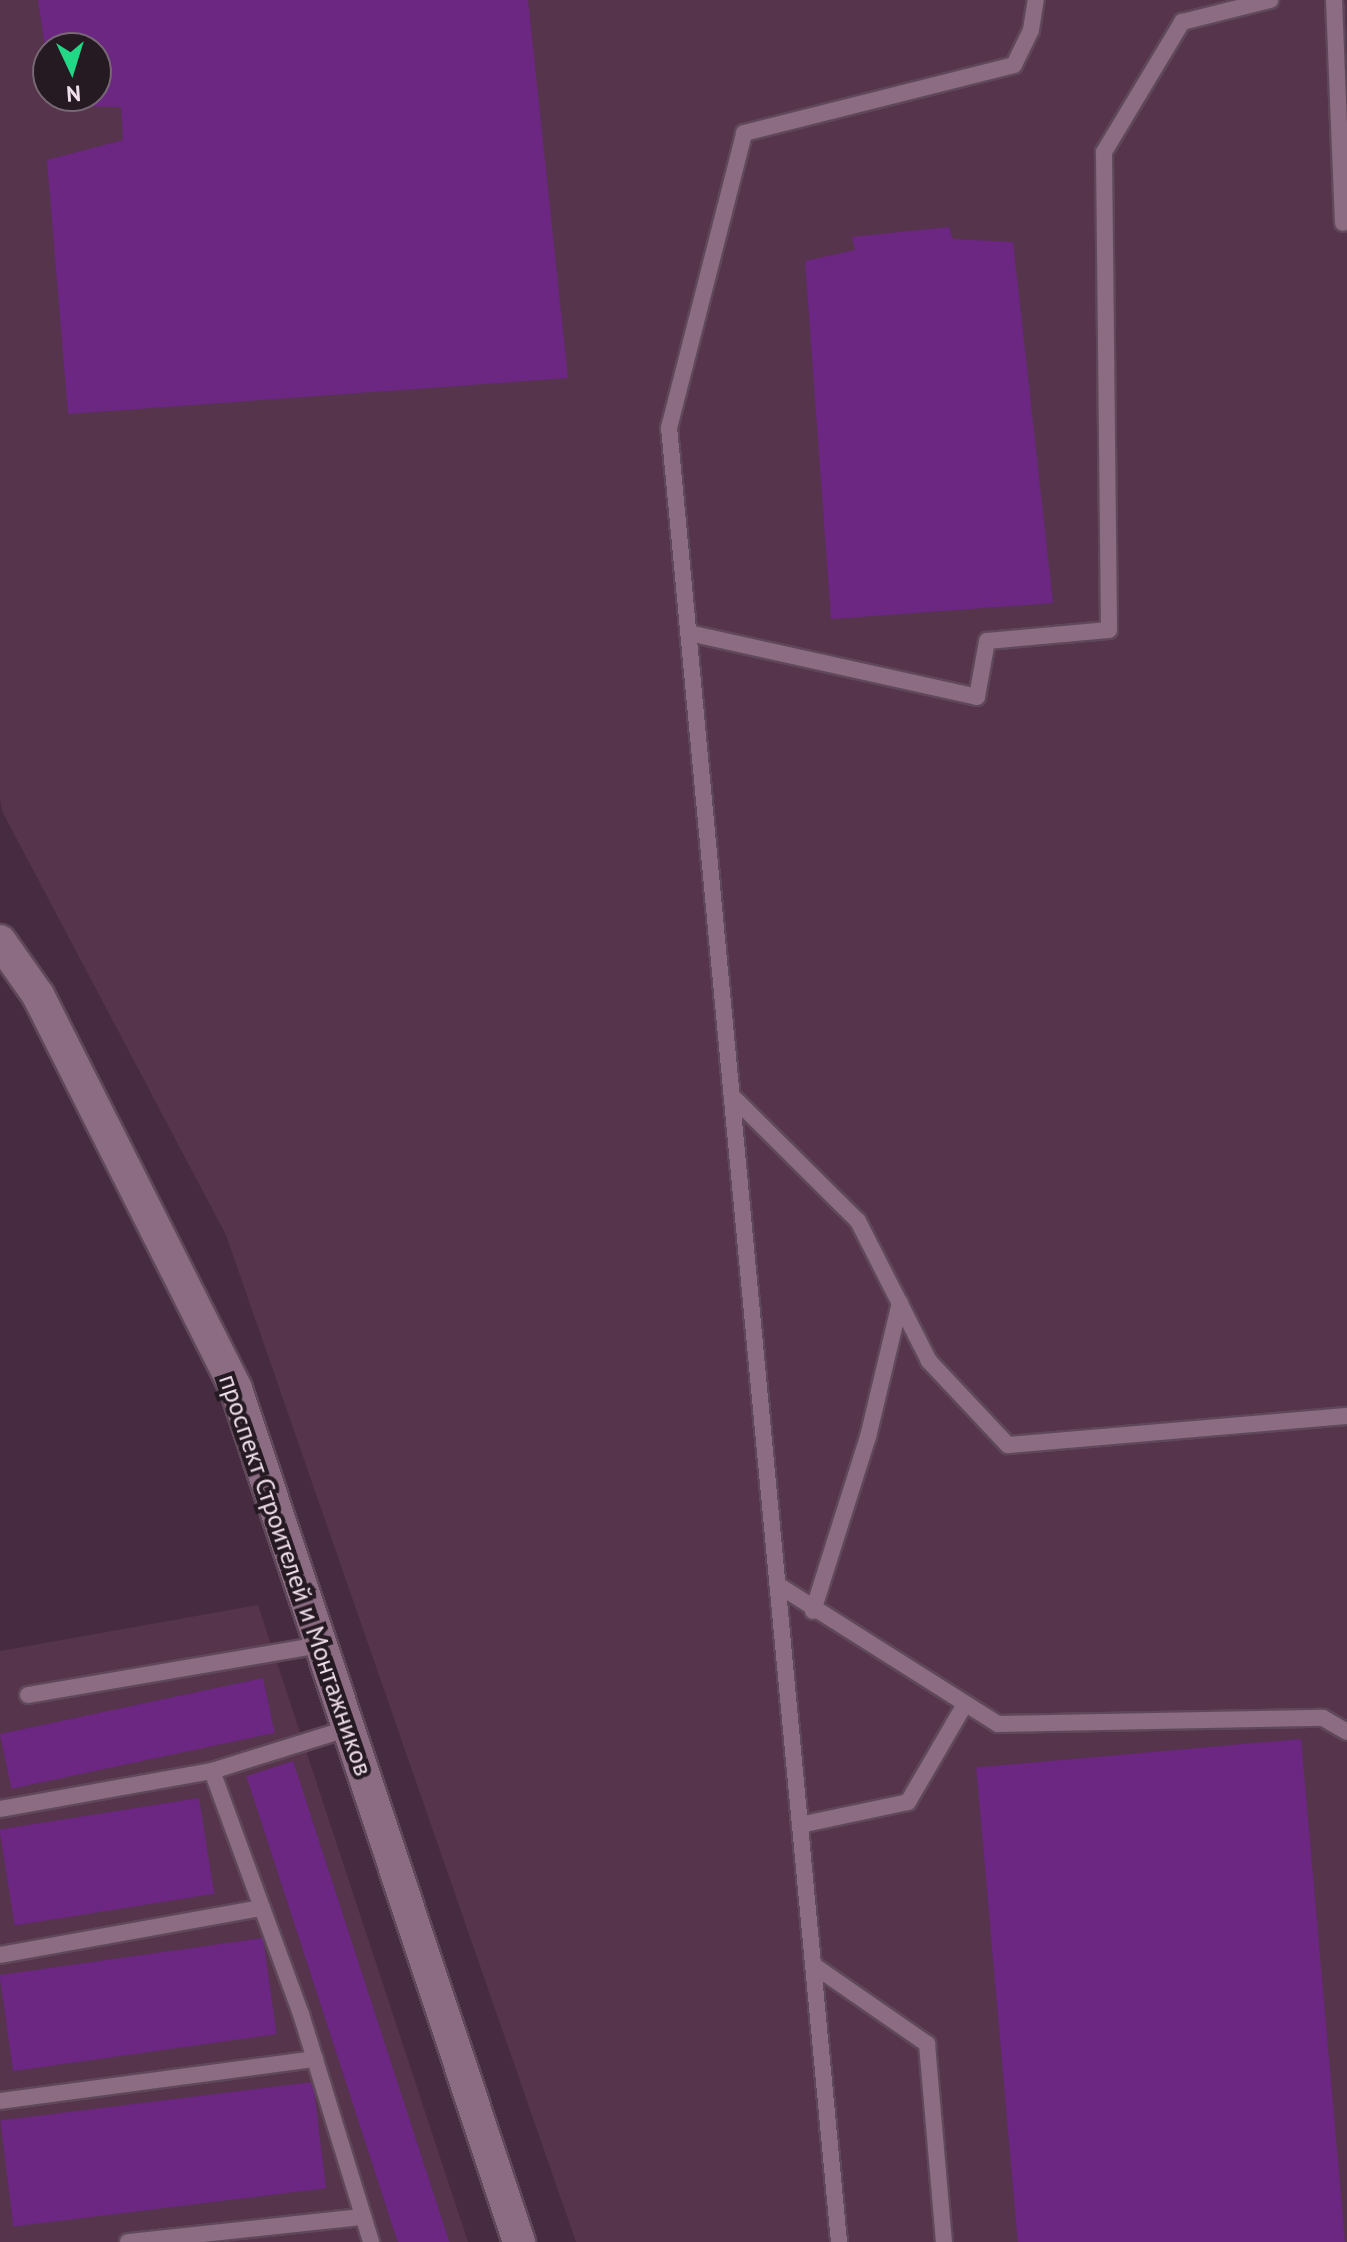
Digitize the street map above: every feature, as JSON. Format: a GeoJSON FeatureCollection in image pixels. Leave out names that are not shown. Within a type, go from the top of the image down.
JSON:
{"type":"FeatureCollection","features":[{"type":"Feature","properties":{"kind":"street","name":"проспект Строителей и Монтажников"},"geometry":{"type":"LineString","coordinates":[[0,941],[38,995],[236,1389],[519,2242]]}},
{"type":"Feature","properties":{"kind":"lane"},"geometry":{"type":"LineString","coordinates":[[839,2242],[669,428],[744,133],[1014,65],[1031,30],[1036,0]]}},
{"type":"Feature","properties":{"kind":"lane"},"geometry":{"type":"LineString","coordinates":[[689,633],[977,697],[987,641],[1109,630],[1104,152],[1182,22],[1270,0]]}},
{"type":"Feature","properties":{"kind":"lane"},"geometry":{"type":"LineString","coordinates":[[1334,0],[1343,223]]}},
{"type":"Feature","properties":{"kind":"lane"},"geometry":{"type":"LineString","coordinates":[[732,1096],[858,1221],[929,1361],[1008,1445],[1347,1416]]}},
{"type":"Feature","properties":{"kind":"lane"},"geometry":{"type":"LineString","coordinates":[[813,1611],[868,1437],[900,1303]]}},
{"type":"Feature","properties":{"kind":"lane"},"geometry":{"type":"LineString","coordinates":[[778,1585],[813,1611],[998,1724],[1323,1718],[1347,1732]]}},
{"type":"Feature","properties":{"kind":"lane"},"geometry":{"type":"LineString","coordinates":[[28,1695],[322,1645]]}},
{"type":"Feature","properties":{"kind":"lane"},"geometry":{"type":"LineString","coordinates":[[800,1825],[908,1802],[965,1704]]}},
{"type":"Feature","properties":{"kind":"lane"},"geometry":{"type":"LineString","coordinates":[[0,1809],[212,1771],[349,1728]]}},
{"type":"Feature","properties":{"kind":"lane"},"geometry":{"type":"LineString","coordinates":[[212,1771],[315,2059],[371,2242]]}},
{"type":"Feature","properties":{"kind":"lane"},"geometry":{"type":"LineString","coordinates":[[0,1955],[262,1908]]}},
{"type":"Feature","properties":{"kind":"lane"},"geometry":{"type":"LineString","coordinates":[[813,1965],[927,2044],[944,2242]]}},
{"type":"Feature","properties":{"kind":"lane"},"geometry":{"type":"LineString","coordinates":[[0,2101],[315,2059]]}},
{"type":"Feature","properties":{"kind":"lane"},"geometry":{"type":"LineString","coordinates":[[128,2242],[363,2217]]}},
{"type":"Feature","properties":{"kind":"shaded area"},"geometry":{"type":"Polygon","coordinates":[[[0,0],[1347,0],[1347,2242],[576,2242],[226,1235],[3,813],[0,800],[0,0]]]}},
{"type":"Feature","properties":{"kind":"shaded area"},"geometry":{"type":"Polygon","coordinates":[[[258,1605],[468,2242],[0,2242],[0,1651],[258,1605]]]}},
{"type":"Feature","properties":{"kind":"building"},"geometry":{"type":"Polygon","coordinates":[[[38,0],[528,0],[568,378],[68,414],[47,160],[123,140],[121,107],[112,107],[112,32],[43,32],[38,0]]]}},
{"type":"Feature","properties":{"kind":"building"},"geometry":{"type":"Polygon","coordinates":[[[949,227],[953,239],[1013,242],[1053,603],[831,619],[805,261],[855,250],[852,237],[949,227]]]}},
{"type":"Feature","properties":{"kind":"building"},"geometry":{"type":"Polygon","coordinates":[[[263,1678],[275,1733],[12,1789],[0,1734],[263,1678]]]}},
{"type":"Feature","properties":{"kind":"building"},"geometry":{"type":"Polygon","coordinates":[[[1301,1739],[1345,2242],[1018,2242],[976,1767],[1301,1739]]]}},
{"type":"Feature","properties":{"kind":"building"},"geometry":{"type":"Polygon","coordinates":[[[293,1761],[449,2242],[398,2242],[246,1776],[293,1761]]]}},
{"type":"Feature","properties":{"kind":"building"},"geometry":{"type":"Polygon","coordinates":[[[199,1798],[214,1894],[15,1925],[0,1830],[199,1798]]]}},
{"type":"Feature","properties":{"kind":"building"},"geometry":{"type":"Polygon","coordinates":[[[263,1938],[276,2034],[13,2071],[0,1975],[263,1938]]]}},
{"type":"Feature","properties":{"kind":"building"},"geometry":{"type":"Polygon","coordinates":[[[313,2082],[326,2188],[13,2227],[0,2120],[313,2082]]]}}]}
